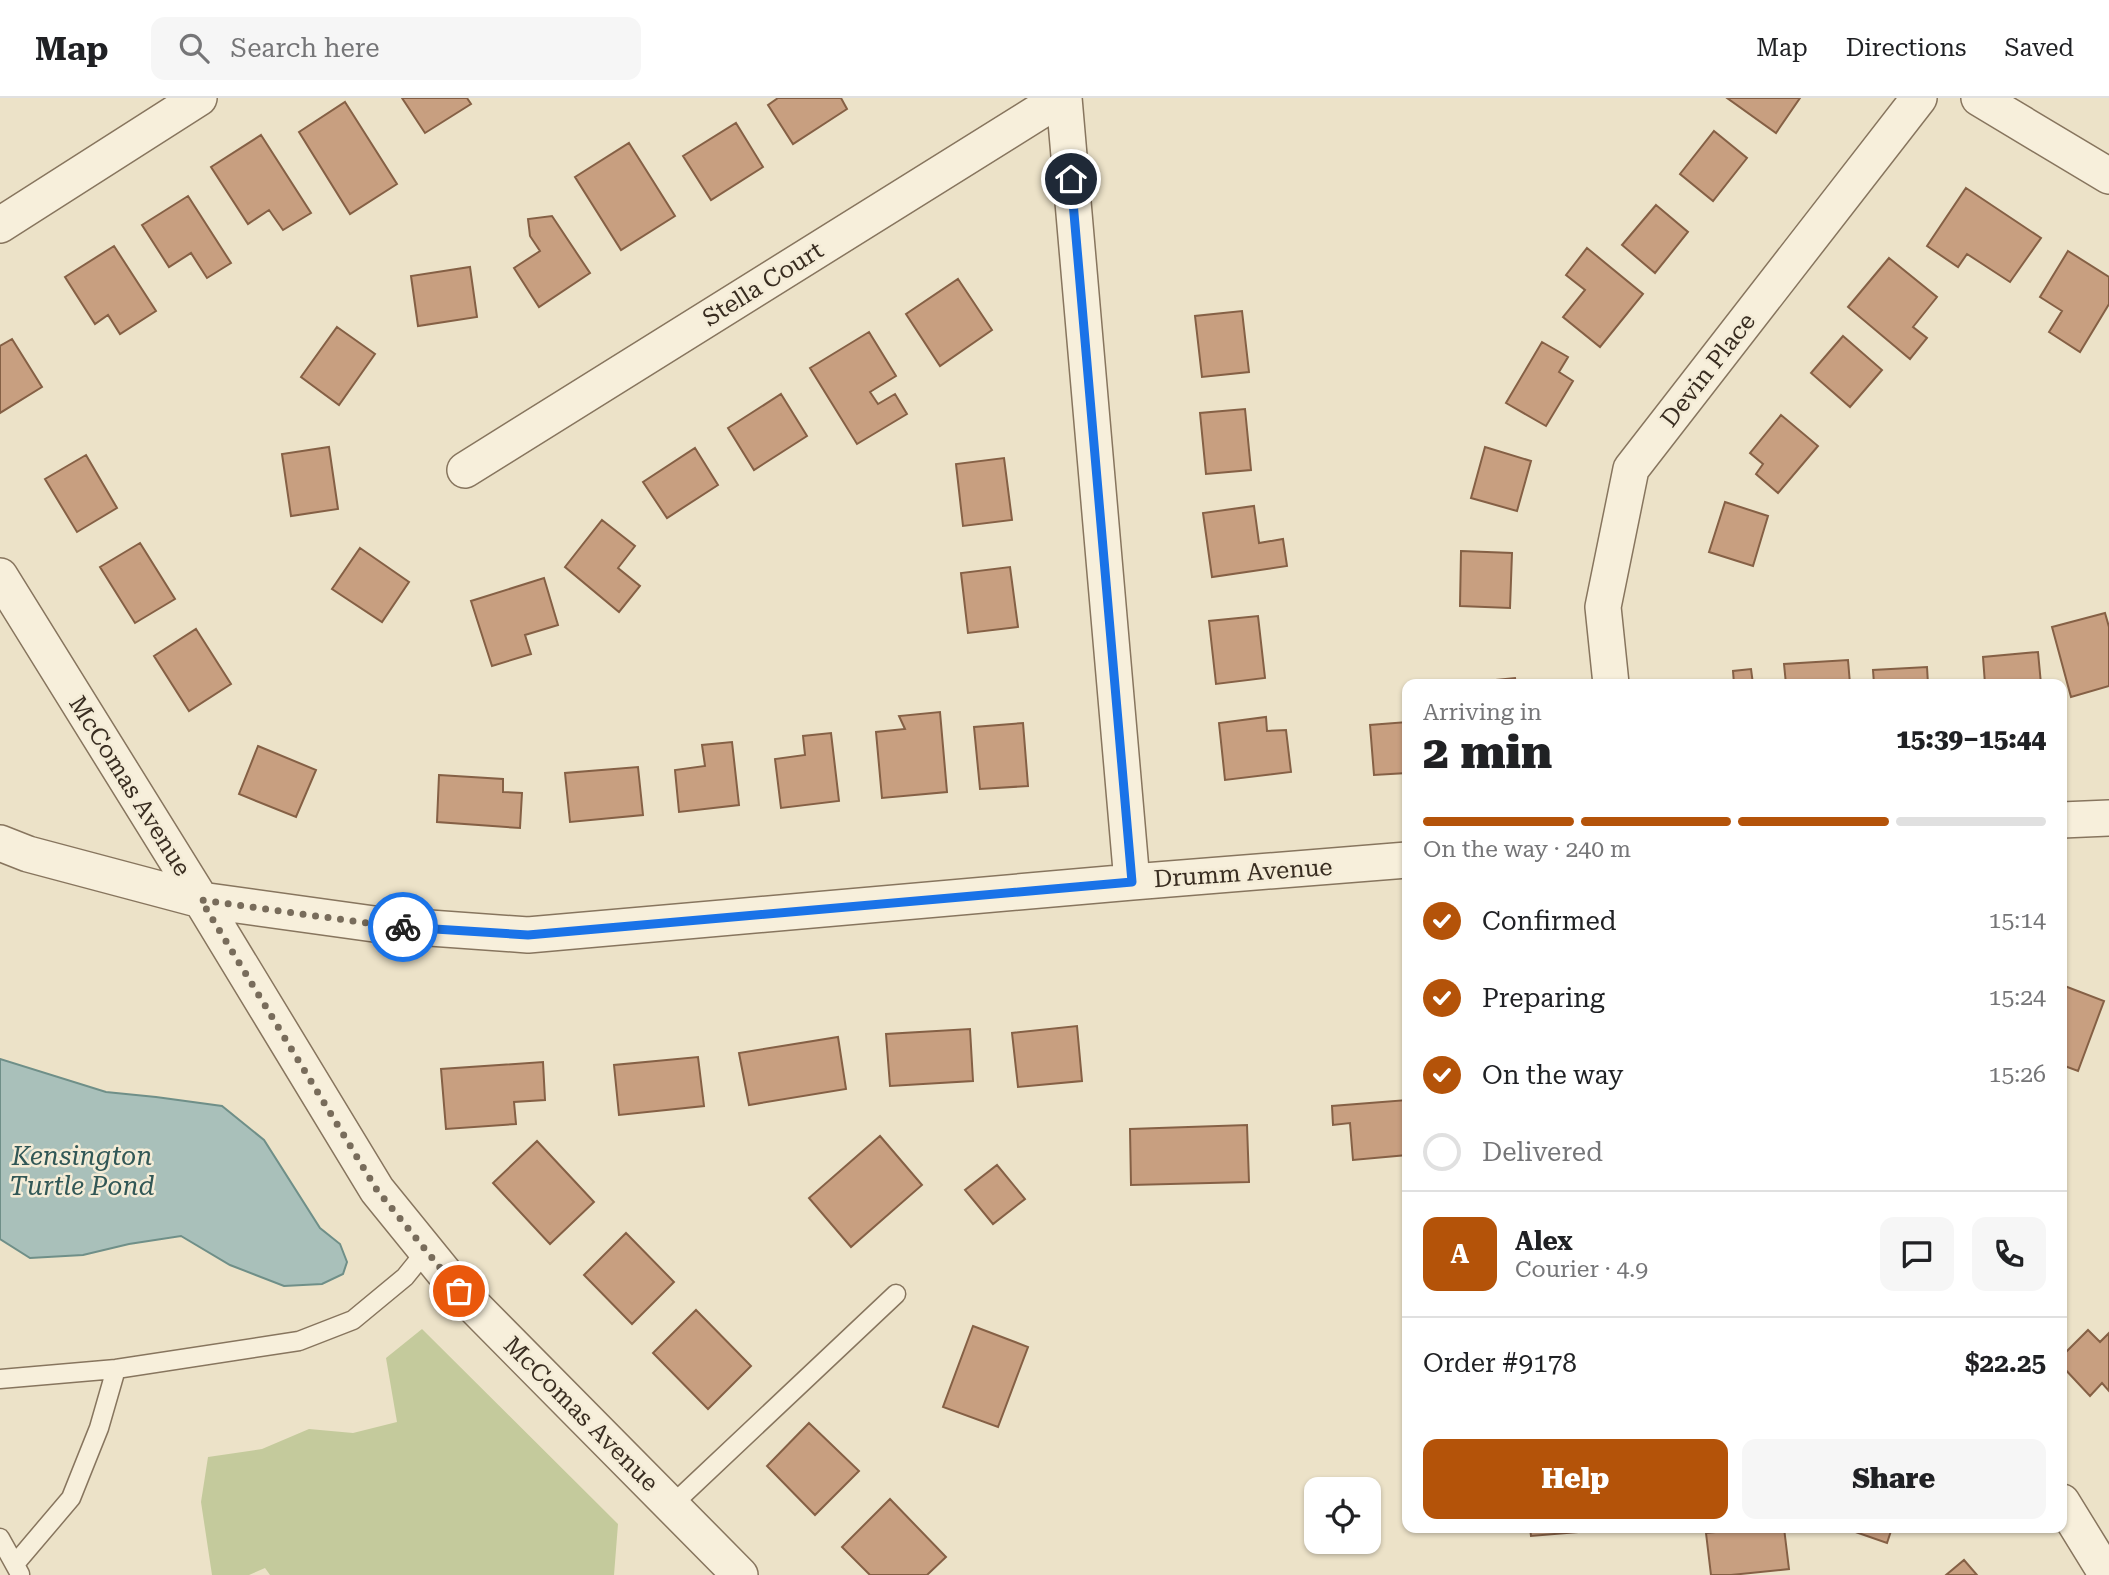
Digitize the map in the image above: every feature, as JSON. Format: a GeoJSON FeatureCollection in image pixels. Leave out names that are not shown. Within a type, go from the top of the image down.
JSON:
{"type":"FeatureCollection","features":[{"type":"Feature","properties":{"kind":"street"},"geometry":{"type":"LineString","coordinates":[[0,225],[199,98]]}},
{"type":"Feature","properties":{"kind":"street"},"geometry":{"type":"LineString","coordinates":[[1063,98],[1132,882]]}},
{"type":"Feature","properties":{"kind":"street","name":"Stella Court"},"geometry":{"type":"LineString","coordinates":[[465,470],[1063,98]]}},
{"type":"Feature","properties":{"kind":"street","name":"Devin Place"},"geometry":{"type":"LineString","coordinates":[[1610,679],[1603,607],[1631,469],[1919,98]]}},
{"type":"Feature","properties":{"kind":"street"},"geometry":{"type":"LineString","coordinates":[[1979,98],[2109,176]]}},
{"type":"Feature","properties":{"kind":"street","name":"McComas Avenue"},"geometry":{"type":"LineString","coordinates":[[0,576],[377,1190],[459,1291],[740,1575]]}},
{"type":"Feature","properties":{"kind":"street"},"geometry":{"type":"LineString","coordinates":[[2067,820],[2109,818]]}},
{"type":"Feature","properties":{"kind":"street","name":"Drumm Avenue"},"geometry":{"type":"LineString","coordinates":[[0,843],[28,854],[201,900],[374,924],[528,935],[1402,860]]}},
{"type":"Feature","properties":{"kind":"street"},"geometry":{"type":"LineString","coordinates":[[2067,1510],[2107,1575]]}},
{"type":"Feature","properties":{"kind":"lane"},"geometry":{"type":"LineString","coordinates":[[0,1379],[116,1368],[299,1340],[353,1320],[405,1276],[426,1251]]}},
{"type":"Feature","properties":{"kind":"lane"},"geometry":{"type":"LineString","coordinates":[[671,1506],[896,1294]]}},
{"type":"Feature","properties":{"kind":"lane"},"geometry":{"type":"LineString","coordinates":[[0,1538],[18,1570],[71,1498],[99,1427],[116,1368]]}},
{"type":"Feature","properties":{"kind":"green space"},"geometry":{"type":"Polygon","coordinates":[[[422,1329],[618,1524],[614,1575],[270,1575],[265,1568],[249,1575],[212,1575],[201,1502],[208,1457],[262,1449],[309,1429],[353,1433],[397,1422],[386,1358],[422,1329]]]}},
{"type":"Feature","properties":{"kind":"water","name":"Kensington Turtle Pond"},"geometry":{"type":"Polygon","coordinates":[[[0,1059],[106,1092],[222,1106],[264,1140],[320,1228],[340,1244],[347,1262],[343,1274],[322,1284],[284,1286],[230,1265],[181,1236],[83,1255],[30,1258],[0,1239],[0,1059]]]}},
{"type":"Feature","properties":{"kind":"building"},"geometry":{"type":"Polygon","coordinates":[[[402,98],[467,98],[471,104],[425,133],[402,98]]]}},
{"type":"Feature","properties":{"kind":"building"},"geometry":{"type":"Polygon","coordinates":[[[778,98],[841,98],[847,109],[793,144],[768,105],[778,98]]]}},
{"type":"Feature","properties":{"kind":"building"},"geometry":{"type":"Polygon","coordinates":[[[1727,98],[1800,98],[1776,133],[1727,98]]]}},
{"type":"Feature","properties":{"kind":"building"},"geometry":{"type":"Polygon","coordinates":[[[345,102],[397,184],[350,214],[299,132],[345,102]]]}},
{"type":"Feature","properties":{"kind":"building"},"geometry":{"type":"Polygon","coordinates":[[[736,123],[763,167],[711,200],[683,156],[736,123]]]}},
{"type":"Feature","properties":{"kind":"building"},"geometry":{"type":"Polygon","coordinates":[[[1714,131],[1747,158],[1713,201],[1680,174],[1714,131]]]}},
{"type":"Feature","properties":{"kind":"building"},"geometry":{"type":"Polygon","coordinates":[[[261,135],[311,213],[283,230],[269,210],[248,224],[211,167],[261,135]]]}},
{"type":"Feature","properties":{"kind":"building"},"geometry":{"type":"Polygon","coordinates":[[[629,143],[675,216],[621,250],[575,177],[629,143]]]}},
{"type":"Feature","properties":{"kind":"building"},"geometry":{"type":"Polygon","coordinates":[[[1966,188],[2041,238],[2010,282],[1967,254],[1958,267],[1927,246],[1966,188]]]}},
{"type":"Feature","properties":{"kind":"building"},"geometry":{"type":"Polygon","coordinates":[[[188,196],[231,263],[207,278],[191,253],[169,267],[142,225],[188,196]]]}},
{"type":"Feature","properties":{"kind":"building"},"geometry":{"type":"Polygon","coordinates":[[[1656,205],[1688,232],[1655,273],[1622,245],[1656,205]]]}},
{"type":"Feature","properties":{"kind":"building"},"geometry":{"type":"Polygon","coordinates":[[[552,216],[590,273],[539,307],[514,268],[540,251],[530,236],[528,219],[552,216]]]}},
{"type":"Feature","properties":{"kind":"building"},"geometry":{"type":"Polygon","coordinates":[[[114,246],[156,311],[120,334],[108,315],[95,324],[65,277],[114,246]]]}},
{"type":"Feature","properties":{"kind":"building"},"geometry":{"type":"Polygon","coordinates":[[[1587,248],[1643,294],[1600,347],[1563,317],[1585,290],[1566,275],[1587,248]]]}},
{"type":"Feature","properties":{"kind":"building"},"geometry":{"type":"Polygon","coordinates":[[[2068,251],[2109,277],[2109,304],[2080,352],[2049,332],[2062,311],[2040,297],[2068,251]]]}},
{"type":"Feature","properties":{"kind":"building"},"geometry":{"type":"Polygon","coordinates":[[[1889,258],[1937,297],[1913,327],[1927,338],[1910,359],[1848,307],[1889,258]]]}},
{"type":"Feature","properties":{"kind":"building"},"geometry":{"type":"Polygon","coordinates":[[[470,267],[477,317],[418,326],[411,276],[470,267]]]}},
{"type":"Feature","properties":{"kind":"building"},"geometry":{"type":"Polygon","coordinates":[[[958,279],[992,330],[940,366],[906,314],[958,279]]]}},
{"type":"Feature","properties":{"kind":"building"},"geometry":{"type":"Polygon","coordinates":[[[1242,311],[1249,372],[1202,377],[1195,316],[1242,311]]]}},
{"type":"Feature","properties":{"kind":"building"},"geometry":{"type":"Polygon","coordinates":[[[337,327],[375,354],[339,405],[301,377],[337,327]]]}},
{"type":"Feature","properties":{"kind":"building"},"geometry":{"type":"Polygon","coordinates":[[[869,332],[896,376],[870,392],[878,404],[895,394],[907,414],[857,444],[810,368],[869,332]]]}},
{"type":"Feature","properties":{"kind":"building"},"geometry":{"type":"Polygon","coordinates":[[[1843,336],[1882,370],[1850,407],[1811,373],[1843,336]]]}},
{"type":"Feature","properties":{"kind":"building"},"geometry":{"type":"Polygon","coordinates":[[[12,339],[42,387],[0,413],[0,346],[12,339]]]}},
{"type":"Feature","properties":{"kind":"building"},"geometry":{"type":"Polygon","coordinates":[[[1542,342],[1568,357],[1559,372],[1573,381],[1546,426],[1506,403],[1542,342]]]}},
{"type":"Feature","properties":{"kind":"building"},"geometry":{"type":"Polygon","coordinates":[[[781,394],[807,436],[754,470],[728,428],[781,394]]]}},
{"type":"Feature","properties":{"kind":"building"},"geometry":{"type":"Polygon","coordinates":[[[1245,409],[1251,470],[1206,474],[1200,413],[1245,409]]]}},
{"type":"Feature","properties":{"kind":"building"},"geometry":{"type":"Polygon","coordinates":[[[1781,415],[1818,446],[1778,493],[1756,474],[1763,464],[1750,453],[1781,415]]]}},
{"type":"Feature","properties":{"kind":"building"},"geometry":{"type":"Polygon","coordinates":[[[329,447],[338,509],[291,516],[282,454],[329,447]]]}},
{"type":"Feature","properties":{"kind":"building"},"geometry":{"type":"Polygon","coordinates":[[[1485,447],[1531,461],[1517,511],[1471,498],[1485,447]]]}},
{"type":"Feature","properties":{"kind":"building"},"geometry":{"type":"Polygon","coordinates":[[[695,448],[718,485],[667,518],[643,482],[695,448]]]}},
{"type":"Feature","properties":{"kind":"building"},"geometry":{"type":"Polygon","coordinates":[[[86,455],[117,508],[77,532],[45,479],[86,455]]]}},
{"type":"Feature","properties":{"kind":"building"},"geometry":{"type":"Polygon","coordinates":[[[1004,458],[1012,520],[963,526],[956,464],[1004,458]]]}},
{"type":"Feature","properties":{"kind":"building"},"geometry":{"type":"Polygon","coordinates":[[[1725,502],[1768,516],[1753,566],[1709,552],[1725,502]]]}},
{"type":"Feature","properties":{"kind":"building"},"geometry":{"type":"Polygon","coordinates":[[[1254,506],[1259,543],[1283,539],[1287,566],[1212,577],[1203,513],[1254,506]]]}},
{"type":"Feature","properties":{"kind":"building"},"geometry":{"type":"Polygon","coordinates":[[[602,520],[635,546],[618,568],[640,586],[619,612],[565,567],[602,520]]]}},
{"type":"Feature","properties":{"kind":"building"},"geometry":{"type":"Polygon","coordinates":[[[140,543],[175,599],[135,623],[100,567],[140,543]]]}},
{"type":"Feature","properties":{"kind":"building"},"geometry":{"type":"Polygon","coordinates":[[[360,548],[409,582],[382,622],[332,589],[360,548]]]}},
{"type":"Feature","properties":{"kind":"building"},"geometry":{"type":"Polygon","coordinates":[[[1461,551],[1512,553],[1510,608],[1460,606],[1461,551]]]}},
{"type":"Feature","properties":{"kind":"building"},"geometry":{"type":"Polygon","coordinates":[[[1010,567],[1018,627],[968,633],[961,573],[1010,567]]]}},
{"type":"Feature","properties":{"kind":"building"},"geometry":{"type":"Polygon","coordinates":[[[544,578],[558,625],[525,635],[531,654],[492,666],[471,601],[544,578]]]}},
{"type":"Feature","properties":{"kind":"building"},"geometry":{"type":"Polygon","coordinates":[[[2105,613],[2109,627],[2109,686],[2071,697],[2052,627],[2105,613]]]}},
{"type":"Feature","properties":{"kind":"building"},"geometry":{"type":"Polygon","coordinates":[[[1258,616],[1265,678],[1216,684],[1209,621],[1258,616]]]}},
{"type":"Feature","properties":{"kind":"building"},"geometry":{"type":"Polygon","coordinates":[[[196,629],[231,684],[189,711],[154,656],[196,629]]]}},
{"type":"Feature","properties":{"kind":"building"},"geometry":{"type":"Polygon","coordinates":[[[2038,652],[2041,679],[1985,679],[1983,657],[2038,652]]]}},
{"type":"Feature","properties":{"kind":"building"},"geometry":{"type":"Polygon","coordinates":[[[1848,660],[1850,679],[1786,679],[1784,664],[1848,660]]]}},
{"type":"Feature","properties":{"kind":"building"},"geometry":{"type":"Polygon","coordinates":[[[1927,667],[1928,679],[1874,679],[1873,670],[1927,667]]]}},
{"type":"Feature","properties":{"kind":"building"},"geometry":{"type":"Polygon","coordinates":[[[1751,669],[1752,679],[1734,679],[1733,671],[1751,669]]]}},
{"type":"Feature","properties":{"kind":"building"},"geometry":{"type":"Polygon","coordinates":[[[940,712],[947,792],[882,798],[876,732],[905,729],[899,716],[940,712]]]}},
{"type":"Feature","properties":{"kind":"building"},"geometry":{"type":"Polygon","coordinates":[[[1266,717],[1267,731],[1286,730],[1291,772],[1225,780],[1219,723],[1266,717]]]}},
{"type":"Feature","properties":{"kind":"building"},"geometry":{"type":"Polygon","coordinates":[[[1402,722],[1402,773],[1374,775],[1370,725],[1402,722]]]}},
{"type":"Feature","properties":{"kind":"building"},"geometry":{"type":"Polygon","coordinates":[[[1023,723],[1028,786],[980,789],[974,727],[1023,723]]]}},
{"type":"Feature","properties":{"kind":"building"},"geometry":{"type":"Polygon","coordinates":[[[831,733],[839,801],[781,808],[775,759],[805,755],[803,736],[831,733]]]}},
{"type":"Feature","properties":{"kind":"building"},"geometry":{"type":"Polygon","coordinates":[[[732,742],[739,805],[679,812],[675,770],[705,766],[702,745],[732,742]]]}},
{"type":"Feature","properties":{"kind":"building"},"geometry":{"type":"Polygon","coordinates":[[[258,746],[316,770],[296,817],[239,794],[258,746]]]}},
{"type":"Feature","properties":{"kind":"building"},"geometry":{"type":"Polygon","coordinates":[[[638,767],[643,815],[570,822],[565,773],[638,767]]]}},
{"type":"Feature","properties":{"kind":"building"},"geometry":{"type":"Polygon","coordinates":[[[439,775],[503,779],[503,792],[522,793],[520,828],[437,822],[439,775]]]}},
{"type":"Feature","properties":{"kind":"building"},"geometry":{"type":"Polygon","coordinates":[[[2067,987],[2104,1001],[2078,1071],[2067,1067],[2067,987]]]}},
{"type":"Feature","properties":{"kind":"building"},"geometry":{"type":"Polygon","coordinates":[[[1077,1026],[1082,1081],[1018,1087],[1012,1033],[1077,1026]]]}},
{"type":"Feature","properties":{"kind":"building"},"geometry":{"type":"Polygon","coordinates":[[[970,1029],[973,1081],[890,1086],[886,1034],[970,1029]]]}},
{"type":"Feature","properties":{"kind":"building"},"geometry":{"type":"Polygon","coordinates":[[[838,1037],[846,1089],[749,1105],[739,1053],[838,1037]]]}},
{"type":"Feature","properties":{"kind":"building"},"geometry":{"type":"Polygon","coordinates":[[[698,1057],[704,1106],[619,1115],[614,1065],[698,1057]]]}},
{"type":"Feature","properties":{"kind":"building"},"geometry":{"type":"Polygon","coordinates":[[[543,1062],[545,1100],[514,1102],[516,1124],[446,1129],[441,1069],[543,1062]]]}},
{"type":"Feature","properties":{"kind":"building"},"geometry":{"type":"Polygon","coordinates":[[[1402,1100],[1402,1155],[1353,1160],[1350,1123],[1333,1125],[1332,1106],[1402,1100]]]}},
{"type":"Feature","properties":{"kind":"building"},"geometry":{"type":"Polygon","coordinates":[[[1247,1125],[1249,1182],[1131,1185],[1130,1129],[1247,1125]]]}},
{"type":"Feature","properties":{"kind":"building"},"geometry":{"type":"Polygon","coordinates":[[[880,1136],[922,1185],[851,1247],[809,1198],[880,1136]]]}},
{"type":"Feature","properties":{"kind":"building"},"geometry":{"type":"Polygon","coordinates":[[[537,1141],[594,1202],[550,1244],[493,1183],[537,1141]]]}},
{"type":"Feature","properties":{"kind":"building"},"geometry":{"type":"Polygon","coordinates":[[[997,1165],[1025,1199],[993,1224],[965,1190],[997,1165]]]}},
{"type":"Feature","properties":{"kind":"building"},"geometry":{"type":"Polygon","coordinates":[[[626,1233],[674,1282],[632,1324],[584,1275],[626,1233]]]}},
{"type":"Feature","properties":{"kind":"building"},"geometry":{"type":"Polygon","coordinates":[[[696,1310],[751,1366],[708,1409],[653,1353],[696,1310]]]}},
{"type":"Feature","properties":{"kind":"building"},"geometry":{"type":"Polygon","coordinates":[[[973,1326],[1028,1347],[998,1427],[943,1407],[973,1326]]]}},
{"type":"Feature","properties":{"kind":"building"},"geometry":{"type":"Polygon","coordinates":[[[2088,1330],[2100,1342],[2109,1333],[2109,1391],[2102,1383],[2090,1396],[2067,1371],[2067,1351],[2088,1330]]]}},
{"type":"Feature","properties":{"kind":"building"},"geometry":{"type":"Polygon","coordinates":[[[809,1423],[859,1471],[815,1515],[767,1466],[809,1423]]]}},
{"type":"Feature","properties":{"kind":"building"},"geometry":{"type":"Polygon","coordinates":[[[890,1499],[946,1557],[927,1575],[870,1575],[842,1547],[890,1499]]]}},
{"type":"Feature","properties":{"kind":"building"},"geometry":{"type":"Polygon","coordinates":[[[1531,1533],[1566,1533],[1531,1536],[1531,1533]]]}},
{"type":"Feature","properties":{"kind":"building"},"geometry":{"type":"Polygon","coordinates":[[[1706,1533],[1785,1533],[1789,1569],[1711,1575],[1706,1533]]]}},
{"type":"Feature","properties":{"kind":"building"},"geometry":{"type":"Polygon","coordinates":[[[1858,1533],[1890,1533],[1887,1543],[1858,1533]]]}},
{"type":"Feature","properties":{"kind":"building"},"geometry":{"type":"Polygon","coordinates":[[[1964,1560],[1977,1575],[1946,1575],[1964,1560]]]}},
{"type":"Feature","properties":{"kind":"way so far"},"geometry":{"type":"LineString","coordinates":[[403,927],[201,900],[377,1190],[459,1291]]}},
{"type":"Feature","properties":{"kind":"route"},"geometry":{"type":"LineString","coordinates":[[403,927],[528,935],[1132,882],[1071,179]]}}]}
